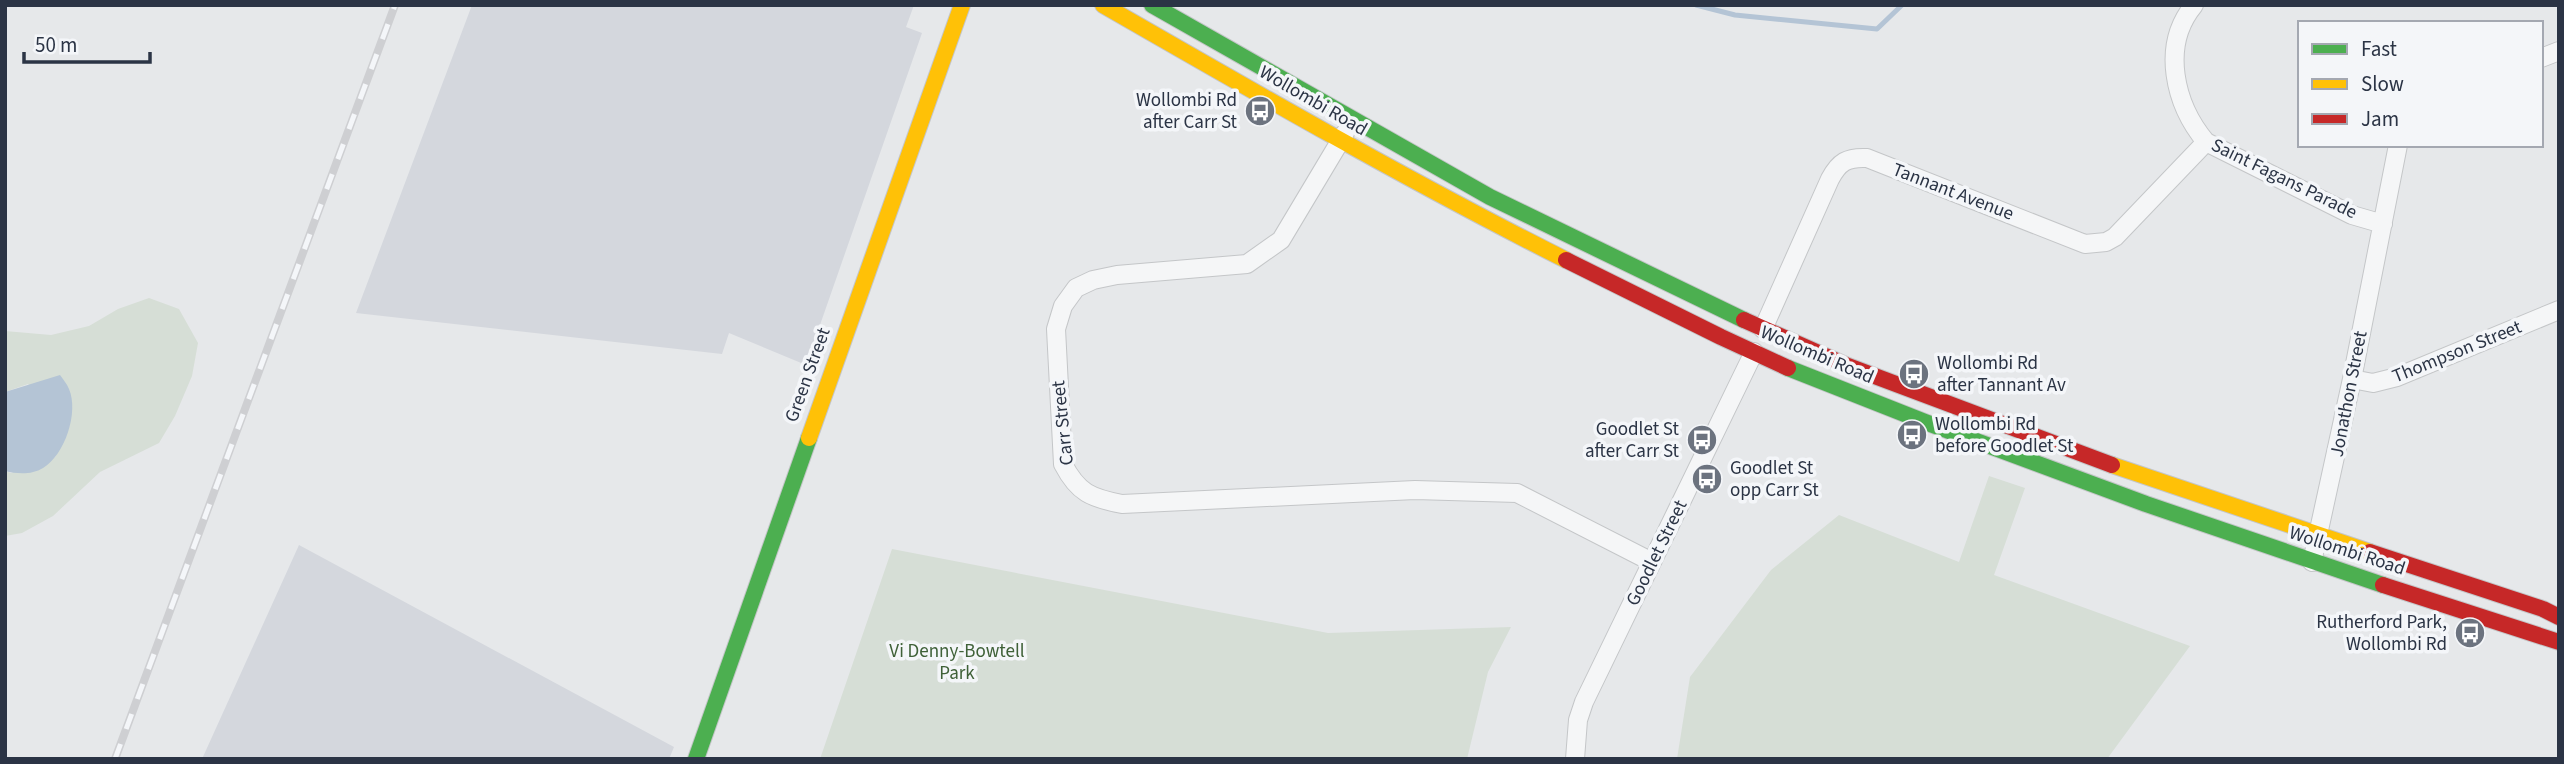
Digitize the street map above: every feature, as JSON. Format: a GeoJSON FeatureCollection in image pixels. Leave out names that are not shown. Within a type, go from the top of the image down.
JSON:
{"type":"FeatureCollection","features":[{"type":"Feature","properties":{"kind":"main road","name":"Green Street"},"geometry":{"type":"LineString","coordinates":[[696,759],[962,5]]}},
{"type":"Feature","properties":{"kind":"main road","name":"Wollombi Road"},"geometry":{"type":"LineString","coordinates":[[1103,5],[1340,141],[1481,217],[1754,352],[1938,427],[2312,562],[2559,642]]}},
{"type":"Feature","properties":{"kind":"main road","name":"Wollombi Road"},"geometry":{"type":"LineString","coordinates":[[1152,5],[1490,197],[1763,329],[1848,366],[2153,480],[2543,609],[2559,617]]}},
{"type":"Feature","properties":{"kind":"main road"},"geometry":{"type":"LineString","coordinates":[[1754,352],[1763,329]]}},
{"type":"Feature","properties":{"kind":"street","name":"Saint Fagans Parade"},"geometry":{"type":"LineString","coordinates":[[2194,5],[2181,25],[2177,40],[2175,75],[2184,110],[2206,142],[2352,215],[2383,224]]}},
{"type":"Feature","properties":{"kind":"street","name":"Carr Street"},"geometry":{"type":"LineString","coordinates":[[1352,120],[1281,240],[1247,264],[1117,275],[1093,280],[1076,288],[1063,306],[1056,329],[1063,464],[1072,480],[1086,494],[1122,504],[1415,490],[1517,493],[1652,562]]}},
{"type":"Feature","properties":{"kind":"street","name":"Tannant Avenue"},"geometry":{"type":"LineString","coordinates":[[1763,329],[1836,168],[1843,160],[1867,158],[2085,244],[2098,244],[2115,237],[2206,142]]}},
{"type":"Feature","properties":{"kind":"street","name":"Jonathon Street"},"geometry":{"type":"LineString","coordinates":[[2312,562],[2320,537],[2398,147]]}},
{"type":"Feature","properties":{"kind":"street","name":"Thompson Street"},"geometry":{"type":"LineString","coordinates":[[2352,379],[2373,383],[2397,377],[2559,310]]}},
{"type":"Feature","properties":{"kind":"street","name":"Goodlet Street"},"geometry":{"type":"LineString","coordinates":[[1575,759],[1578,720],[1584,702],[1754,352]]}},
{"type":"Feature","properties":{"kind":"shaded area"},"geometry":{"type":"Polygon","coordinates":[[[472,5],[914,5],[906,27],[922,33],[806,365],[729,333],[722,354],[356,313],[472,5]]]}},
{"type":"Feature","properties":{"kind":"shaded area"},"geometry":{"type":"Polygon","coordinates":[[[299,545],[674,747],[669,759],[202,759],[299,545]]]}},
{"type":"Feature","properties":{"kind":"green space"},"geometry":{"type":"Polygon","coordinates":[[[149,298],[179,309],[198,343],[192,376],[175,416],[159,443],[100,472],[53,516],[22,533],[5,536],[5,471],[11,473],[55,457],[70,425],[28,384],[5,392],[5,331],[51,335],[89,326],[118,309],[149,298]]]}},
{"type":"Feature","properties":{"kind":"green space"},"geometry":{"type":"Polygon","coordinates":[[[1989,476],[2025,488],[1994,575],[2190,646],[2107,759],[1677,759],[1690,677],[1771,570],[1839,515],[1959,562],[1989,476]]]}},
{"type":"Feature","properties":{"kind":"green space","name":"Vi Denny-Bowtell Park"},"geometry":{"type":"Polygon","coordinates":[[[892,549],[1328,633],[1511,627],[1488,672],[1467,759],[820,759],[892,549]]]}},
{"type":"Feature","properties":{"kind":"water"},"geometry":{"type":"Polygon","coordinates":[[[60,375],[72,398],[71,421],[64,443],[51,462],[39,470],[24,473],[5,471],[5,392],[60,375]]]}},
{"type":"Feature","properties":{"kind":"waterway"},"geometry":{"type":"LineString","coordinates":[[1696,5],[1735,15],[1877,29],[1902,5]]}},
{"type":"Feature","properties":{"kind":"railway"},"geometry":{"type":"LineString","coordinates":[[115,759],[395,5]]}},
{"type":"Feature","properties":{"kind":"traffic: fast"},"geometry":{"type":"LineString","coordinates":[[1152,5],[1490,197],[1744,320]]}},
{"type":"Feature","properties":{"kind":"traffic: fast"},"geometry":{"type":"LineString","coordinates":[[1788,368],[2146,504],[2383,585]]}},
{"type":"Feature","properties":{"kind":"traffic: fast"},"geometry":{"type":"LineString","coordinates":[[696,759],[809,438]]}},
{"type":"Feature","properties":{"kind":"traffic: slow"},"geometry":{"type":"LineString","coordinates":[[809,438],[962,5]]}},
{"type":"Feature","properties":{"kind":"traffic: slow"},"geometry":{"type":"LineString","coordinates":[[1103,5],[1391,168],[1566,260]]}},
{"type":"Feature","properties":{"kind":"traffic: slow"},"geometry":{"type":"LineString","coordinates":[[2112,465],[2370,552]]}},
{"type":"Feature","properties":{"kind":"traffic: jam"},"geometry":{"type":"LineString","coordinates":[[1566,260],[1788,368]]}},
{"type":"Feature","properties":{"kind":"traffic: jam"},"geometry":{"type":"LineString","coordinates":[[1744,320],[1848,366],[2112,465]]}},
{"type":"Feature","properties":{"kind":"traffic: jam"},"geometry":{"type":"LineString","coordinates":[[2370,552],[2543,609],[2559,617]]}},
{"type":"Feature","properties":{"kind":"traffic: jam"},"geometry":{"type":"LineString","coordinates":[[2383,585],[2559,642]]}},
{"type":"Feature","properties":{"kind":"place","name":"Wollombi Rd after Carr St"},"geometry":{"type":"Point","coordinates":[1260,111]}},
{"type":"Feature","properties":{"kind":"place","name":"Wollombi Rd after Tannant Av"},"geometry":{"type":"Point","coordinates":[1914,374]}},
{"type":"Feature","properties":{"kind":"place","name":"Wollombi Rd before Goodlet St"},"geometry":{"type":"Point","coordinates":[1912,435]}},
{"type":"Feature","properties":{"kind":"place","name":"Goodlet St after Carr St"},"geometry":{"type":"Point","coordinates":[1702,440]}},
{"type":"Feature","properties":{"kind":"place","name":"Goodlet St opp Carr St"},"geometry":{"type":"Point","coordinates":[1707,479]}},
{"type":"Feature","properties":{"kind":"place","name":"Rutherford Park, Wollombi Rd"},"geometry":{"type":"Point","coordinates":[2470,633]}}]}
